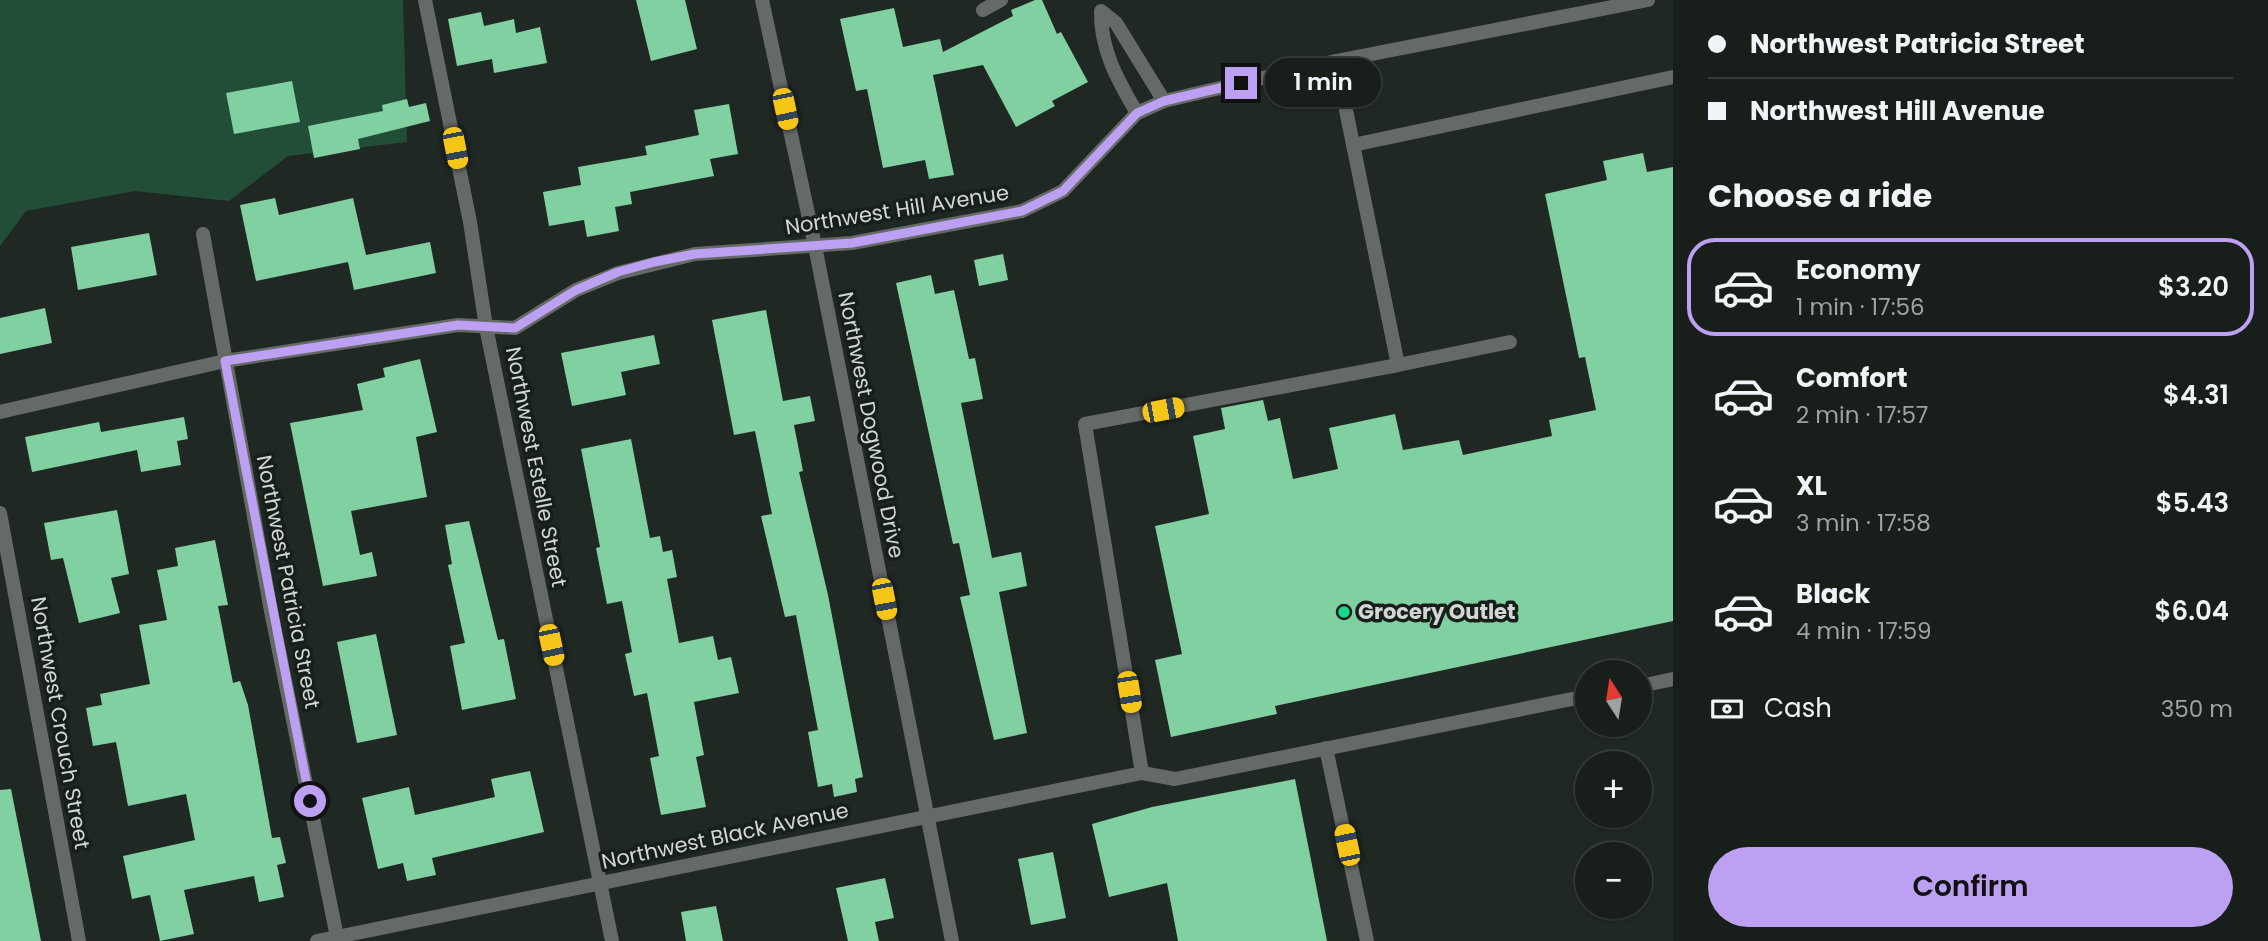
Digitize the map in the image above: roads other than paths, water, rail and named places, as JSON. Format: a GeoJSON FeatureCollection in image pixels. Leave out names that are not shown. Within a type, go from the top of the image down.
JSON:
{"type":"FeatureCollection","features":[{"type":"Feature","properties":{"kind":"street","name":"Northwest Estelle Street"},"geometry":{"type":"LineString","coordinates":[[425,0],[470,222],[486,327],[612,941]]}},
{"type":"Feature","properties":{"kind":"street","name":"Northwest Dogwood Drive"},"geometry":{"type":"LineString","coordinates":[[762,0],[815,246],[951,941]]}},
{"type":"Feature","properties":{"kind":"street"},"geometry":{"type":"LineString","coordinates":[[983,10],[1001,0]]}},
{"type":"Feature","properties":{"kind":"street","name":"Northwest Hill Avenue"},"geometry":{"type":"LineString","coordinates":[[0,412],[225,361],[458,325],[515,328],[576,290],[618,272],[654,262],[695,254],[852,243],[1009,214],[1042,203],[1063,191],[1137,113],[1164,101],[1336,61],[1648,0]]}},
{"type":"Feature","properties":{"kind":"street"},"geometry":{"type":"LineString","coordinates":[[1098,6],[1116,23],[1164,101]]}},
{"type":"Feature","properties":{"kind":"street"},"geometry":{"type":"LineString","coordinates":[[1098,6],[1105,54],[1137,113]]}},
{"type":"Feature","properties":{"kind":"street"},"geometry":{"type":"LineString","coordinates":[[1336,61],[1398,365]]}},
{"type":"Feature","properties":{"kind":"street"},"geometry":{"type":"LineString","coordinates":[[1353,145],[1673,77]]}},
{"type":"Feature","properties":{"kind":"street","name":"Northwest Patricia Street"},"geometry":{"type":"LineString","coordinates":[[203,234],[271,611],[337,937]]}},
{"type":"Feature","properties":{"kind":"street"},"geometry":{"type":"LineString","coordinates":[[1510,342],[1084,424],[1142,773],[1175,779],[1575,698]]}},
{"type":"Feature","properties":{"kind":"street","name":"Northwest Crouch Street"},"geometry":{"type":"LineString","coordinates":[[0,513],[79,941]]}},
{"type":"Feature","properties":{"kind":"street"},"geometry":{"type":"LineString","coordinates":[[1652,683],[1673,679]]}},
{"type":"Feature","properties":{"kind":"street"},"geometry":{"type":"LineString","coordinates":[[1326,748],[1367,941]]}},
{"type":"Feature","properties":{"kind":"street","name":"Northwest Black Avenue"},"geometry":{"type":"LineString","coordinates":[[317,941],[1142,773]]}},
{"type":"Feature","properties":{"kind":"place","name":"Grocery Outlet"},"geometry":{"type":"Point","coordinates":[1344,612]}}]}
